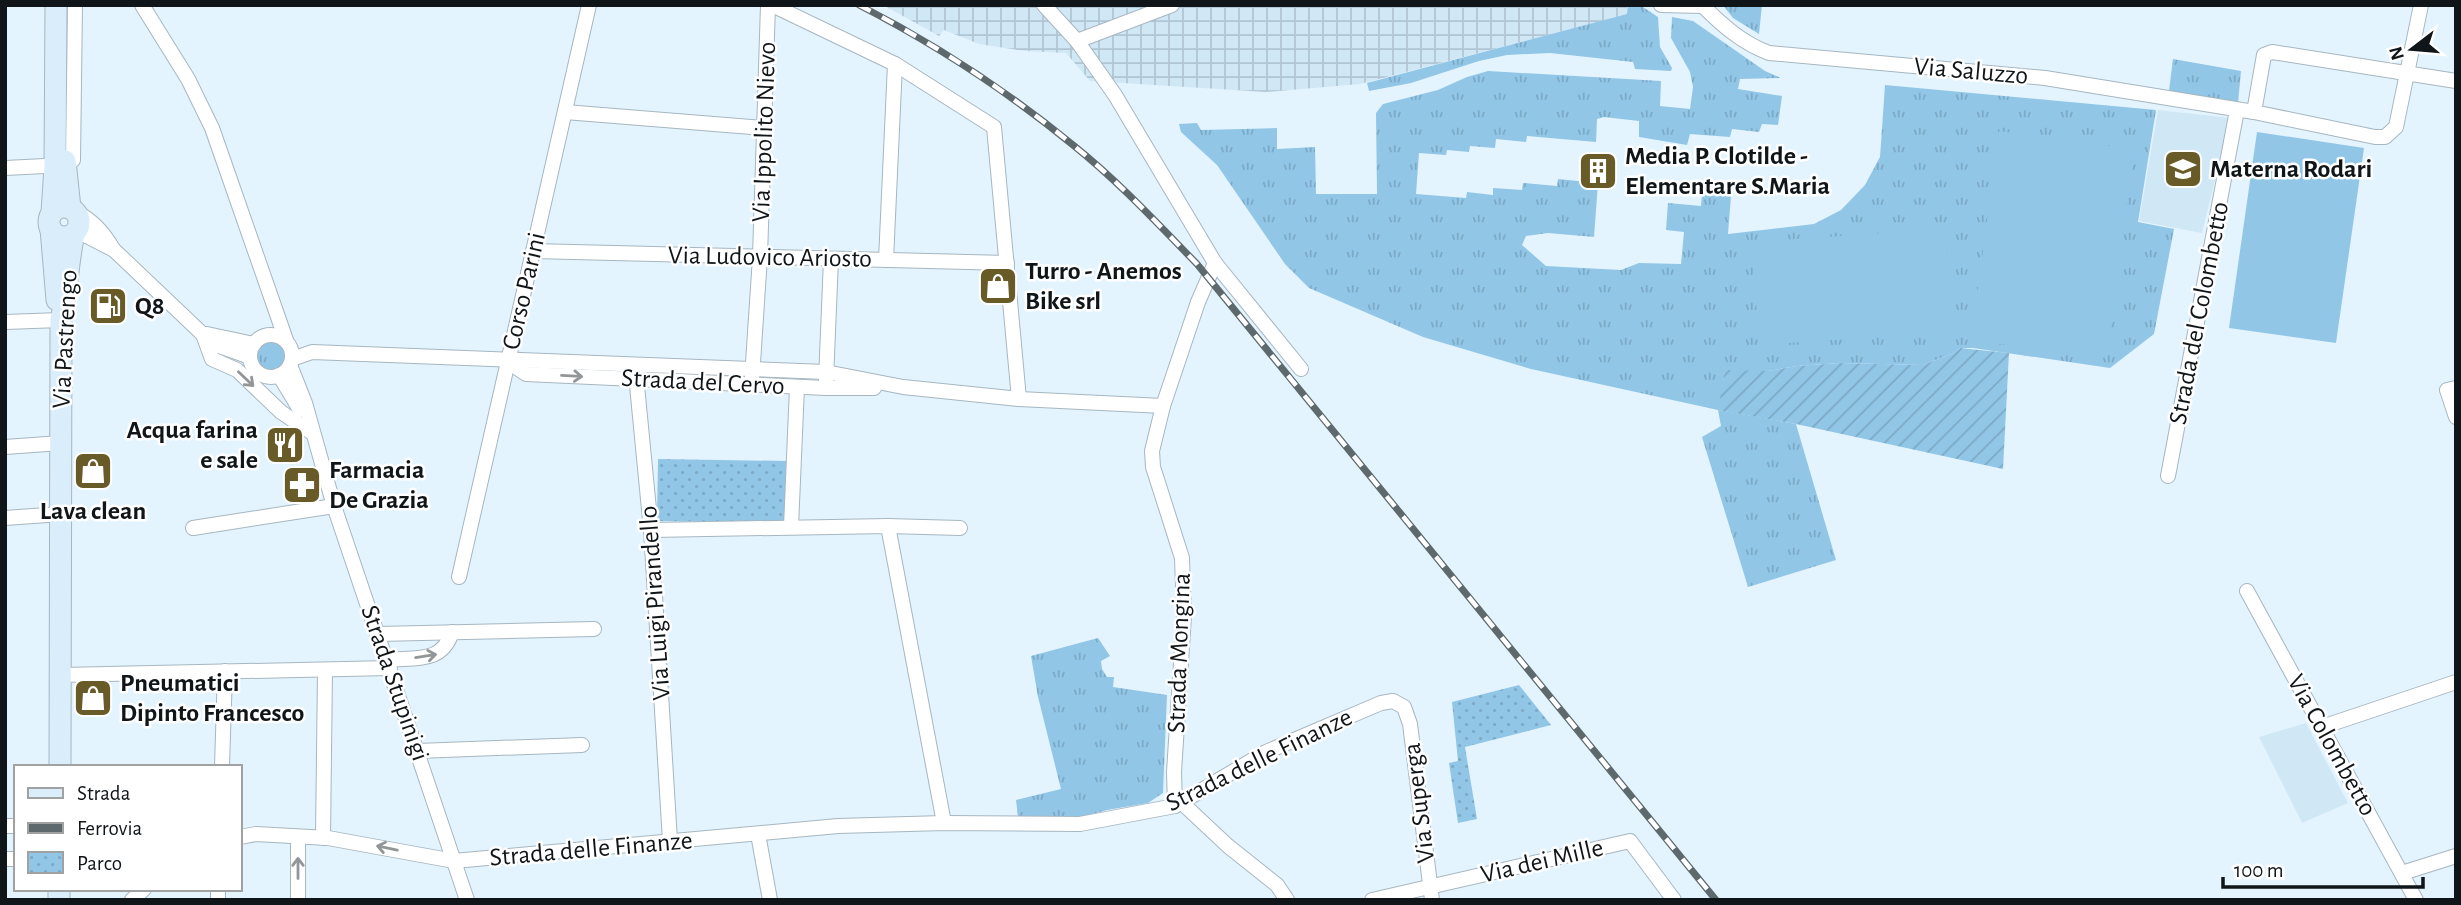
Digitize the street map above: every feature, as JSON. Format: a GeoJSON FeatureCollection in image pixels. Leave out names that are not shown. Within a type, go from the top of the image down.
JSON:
{"type":"FeatureCollection","features":[{"type":"Feature","properties":{"kind":"main road"},"geometry":{"type":"LineString","coordinates":[[56,5],[56,166],[66,221]]}},
{"type":"Feature","properties":{"kind":"main road"},"geometry":{"type":"LineString","coordinates":[[56,166],[64,5]]}},
{"type":"Feature","properties":{"kind":"main road","name":"Via Pastrengo"},"geometry":{"type":"LineString","coordinates":[[61,765],[61,320],[54,289],[66,221]]}},
{"type":"Feature","properties":{"kind":"street"},"geometry":{"type":"LineString","coordinates":[[47,5],[56,166]]}},
{"type":"Feature","properties":{"kind":"street"},"geometry":{"type":"LineString","coordinates":[[5,167],[56,166],[73,160],[75,5]]}},
{"type":"Feature","properties":{"kind":"street","name":"Strada Stupinigi"},"geometry":{"type":"LineString","coordinates":[[142,5],[188,79],[212,128],[275,310],[334,506],[467,900]]}},
{"type":"Feature","properties":{"kind":"street","name":"Corso Parini"},"geometry":{"type":"LineString","coordinates":[[459,577],[589,5]]}},
{"type":"Feature","properties":{"kind":"street"},"geometry":{"type":"LineString","coordinates":[[770,5],[895,64],[994,127],[1019,399]]}},
{"type":"Feature","properties":{"kind":"street","name":"Via Ippolito Nievo"},"geometry":{"type":"LineString","coordinates":[[752,377],[760,257],[770,5]]}},
{"type":"Feature","properties":{"kind":"street"},"geometry":{"type":"LineString","coordinates":[[1044,5],[1077,41],[1115,95],[1215,263],[1301,369]]}},
{"type":"Feature","properties":{"kind":"street"},"geometry":{"type":"LineString","coordinates":[[1077,41],[1172,5]]}},
{"type":"Feature","properties":{"kind":"street","name":"Via Saluzzo"},"geometry":{"type":"LineString","coordinates":[[1661,5],[1702,5],[1730,32],[1754,48],[1769,53],[2045,78],[2254,112],[2375,137],[2385,136],[2396,127],[2421,5]]}},
{"type":"Feature","properties":{"kind":"street"},"geometry":{"type":"LineString","coordinates":[[2254,112],[2264,55],[2272,52],[2456,81]]}},
{"type":"Feature","properties":{"kind":"street"},"geometry":{"type":"LineString","coordinates":[[886,260],[895,64]]}},
{"type":"Feature","properties":{"kind":"street","name":"Strada del Colombetto"},"geometry":{"type":"LineString","coordinates":[[2168,475],[2237,110]]}},
{"type":"Feature","properties":{"kind":"street"},"geometry":{"type":"LineString","coordinates":[[565,112],[764,128]]}},
{"type":"Feature","properties":{"kind":"street"},"geometry":{"type":"LineString","coordinates":[[66,221],[114,250],[203,332],[252,351]]}},
{"type":"Feature","properties":{"kind":"street","name":"Via Ludovico Ariosto"},"geometry":{"type":"LineString","coordinates":[[533,251],[1007,262]]}},
{"type":"Feature","properties":{"kind":"street"},"geometry":{"type":"LineString","coordinates":[[826,388],[831,259]]}},
{"type":"Feature","properties":{"kind":"street","name":"Strada Mongina"},"geometry":{"type":"LineString","coordinates":[[1178,804],[1174,772],[1184,616],[1182,558],[1153,467],[1152,452],[1163,406],[1198,302],[1215,263]]}},
{"type":"Feature","properties":{"kind":"street","name":"Strada Stupinigi"},"geometry":{"type":"LineString","coordinates":[[271,335],[275,310]]}},
{"type":"Feature","properties":{"kind":"street"},"geometry":{"type":"LineString","coordinates":[[5,322],[61,320]]}},
{"type":"Feature","properties":{"kind":"street"},"geometry":{"type":"LineString","coordinates":[[203,332],[212,359],[237,370],[281,412],[312,433]]}},
{"type":"Feature","properties":{"kind":"street"},"geometry":{"type":"LineString","coordinates":[[271,335],[287,357],[273,377],[260,374],[252,364],[252,351],[261,337],[271,335]]}},
{"type":"Feature","properties":{"kind":"street","name":"Strada del Cervo"},"geometry":{"type":"LineString","coordinates":[[287,357],[312,352],[752,377],[826,372],[903,387],[1019,399],[1163,406]]}},
{"type":"Feature","properties":{"kind":"street","name":"Via Luigi Pirandello"},"geometry":{"type":"LineString","coordinates":[[636,372],[651,530],[670,842]]}},
{"type":"Feature","properties":{"kind":"street","name":"Strada del Cervo"},"geometry":{"type":"LineString","coordinates":[[752,377],[797,387],[903,387]]}},
{"type":"Feature","properties":{"kind":"street"},"geometry":{"type":"LineString","coordinates":[[791,527],[797,387]]}},
{"type":"Feature","properties":{"kind":"street"},"geometry":{"type":"LineString","coordinates":[[2456,387],[2447,390],[2456,417]]}},
{"type":"Feature","properties":{"kind":"street","name":"Via Pastrengo"},"geometry":{"type":"LineString","coordinates":[[5,447],[61,443]]}},
{"type":"Feature","properties":{"kind":"street"},"geometry":{"type":"LineString","coordinates":[[193,528],[334,506]]}},
{"type":"Feature","properties":{"kind":"street"},"geometry":{"type":"LineString","coordinates":[[5,518],[61,514]]}},
{"type":"Feature","properties":{"kind":"street"},"geometry":{"type":"LineString","coordinates":[[651,530],[888,526],[960,528]]}},
{"type":"Feature","properties":{"kind":"street"},"geometry":{"type":"LineString","coordinates":[[888,526],[944,822]]}},
{"type":"Feature","properties":{"kind":"street","name":"Via Colombetto"},"geometry":{"type":"LineString","coordinates":[[2247,591],[2416,900]]}},
{"type":"Feature","properties":{"kind":"street"},"geometry":{"type":"LineString","coordinates":[[378,634],[594,629]]}},
{"type":"Feature","properties":{"kind":"street"},"geometry":{"type":"LineString","coordinates":[[61,675],[324,670],[389,664],[440,653],[448,645],[452,632]]}},
{"type":"Feature","properties":{"kind":"street"},"geometry":{"type":"LineString","coordinates":[[323,838],[324,670]]}},
{"type":"Feature","properties":{"kind":"street"},"geometry":{"type":"LineString","coordinates":[[222,765],[225,671]]}},
{"type":"Feature","properties":{"kind":"street"},"geometry":{"type":"LineString","coordinates":[[2322,727],[2456,682]]}},
{"type":"Feature","properties":{"kind":"street","name":"Strada delle Finanze"},"geometry":{"type":"LineString","coordinates":[[242,836],[256,834],[323,838],[454,861],[838,826],[944,822],[1080,824],[1178,804],[1266,752],[1381,703],[1393,701],[1404,707]]}},
{"type":"Feature","properties":{"kind":"street","name":"Via Superga"},"geometry":{"type":"LineString","coordinates":[[1404,707],[1410,724],[1430,893]]}},
{"type":"Feature","properties":{"kind":"street"},"geometry":{"type":"LineString","coordinates":[[418,751],[582,745]]}},
{"type":"Feature","properties":{"kind":"street"},"geometry":{"type":"LineString","coordinates":[[1178,804],[1276,885],[1287,900]]}},
{"type":"Feature","properties":{"kind":"street"},"geometry":{"type":"LineString","coordinates":[[758,834],[770,900]]}},
{"type":"Feature","properties":{"kind":"street"},"geometry":{"type":"LineString","coordinates":[[298,836],[298,900]]}},
{"type":"Feature","properties":{"kind":"street","name":"Via dei Mille"},"geometry":{"type":"LineString","coordinates":[[1372,900],[1430,893],[1630,841],[1674,900]]}},
{"type":"Feature","properties":{"kind":"street"},"geometry":{"type":"LineString","coordinates":[[2402,873],[2456,856]]}},
{"type":"Feature","properties":{"kind":"shaded area"},"geometry":{"type":"Polygon","coordinates":[[[883,5],[1627,5],[1628,14],[1360,84],[1266,92],[1090,81],[1066,53],[1025,51],[979,44],[944,30],[939,36],[883,5]]]}},
{"type":"Feature","properties":{"kind":"shaded area","name":"Materna Rodari"},"geometry":{"type":"Polygon","coordinates":[[[2158,110],[2230,118],[2202,233],[2139,221],[2158,110]]]}},
{"type":"Feature","properties":{"kind":"shaded area"},"geometry":{"type":"Polygon","coordinates":[[[2306,723],[2348,803],[2302,823],[2259,737],[2306,723]]]}},
{"type":"Feature","properties":{"kind":"green space"},"geometry":{"type":"Polygon","coordinates":[[[1628,5],[1640,5],[1658,17],[1660,47],[1672,68],[1671,71],[1635,69],[1633,62],[1550,53],[1507,55],[1411,83],[1369,91],[1367,83],[1627,14],[1628,5]]]}},
{"type":"Feature","properties":{"kind":"green space"},"geometry":{"type":"Polygon","coordinates":[[[1723,5],[1762,5],[1759,34],[1733,18],[1723,5]]]}},
{"type":"Feature","properties":{"kind":"green space"},"geometry":{"type":"Polygon","coordinates":[[[1672,17],[1693,21],[1765,71],[1781,78],[1740,79],[1738,89],[1782,96],[1778,125],[1762,124],[1759,132],[1732,129],[1730,137],[1690,134],[1687,145],[1639,137],[1639,121],[1604,117],[1597,119],[1596,142],[1527,136],[1526,142],[1496,139],[1495,148],[1470,146],[1469,152],[1447,150],[1446,155],[1419,153],[1416,194],[1466,198],[1467,192],[1493,195],[1493,188],[1522,190],[1523,183],[1557,186],[1558,179],[1598,183],[1594,237],[1548,233],[1526,236],[1522,245],[1546,266],[1621,270],[1639,263],[1681,264],[1684,232],[1666,230],[1668,203],[1701,206],[1702,195],[1731,196],[1728,234],[1814,224],[1841,210],[1865,185],[1880,157],[1885,85],[2156,110],[2138,222],[2174,229],[2154,334],[2110,368],[1960,348],[1923,365],[1840,363],[1768,371],[1725,371],[1719,410],[1796,424],[1836,560],[1748,587],[1702,437],[1721,426],[1718,410],[1531,369],[1423,337],[1309,288],[1285,264],[1217,165],[1181,132],[1179,124],[1197,123],[1201,130],[1277,128],[1277,149],[1315,147],[1316,194],[1377,194],[1376,113],[1383,104],[1438,90],[1488,71],[1661,81],[1660,106],[1690,109],[1693,87],[1690,72],[1671,38],[1672,17]]]}},
{"type":"Feature","properties":{"kind":"green space"},"geometry":{"type":"Polygon","coordinates":[[[2173,59],[2241,71],[2238,103],[2169,91],[2173,59]]]}},
{"type":"Feature","properties":{"kind":"green space"},"geometry":{"type":"Polygon","coordinates":[[[1999,131],[2134,149],[2106,358],[1971,340],[1999,131]]]}},
{"type":"Feature","properties":{"kind":"green space"},"geometry":{"type":"Polygon","coordinates":[[[2257,132],[2364,148],[2336,343],[2229,328],[2257,132]]]}},
{"type":"Feature","properties":{"kind":"green space"},"geometry":{"type":"Polygon","coordinates":[[[1945,229],[1952,332],[1759,345],[1752,242],[1945,229]]]}},
{"type":"Feature","properties":{"kind":"green space"},"geometry":{"type":"Polygon","coordinates":[[[271,341],[282,345],[286,356],[282,367],[271,371],[260,367],[256,356],[260,345],[271,341]]]}},
{"type":"Feature","properties":{"kind":"green space"},"geometry":{"type":"Polygon","coordinates":[[[1960,348],[2009,353],[2003,469],[1796,424],[1718,410],[1725,370],[1768,371],[1840,363],[1923,365],[1960,348]]]}},
{"type":"Feature","properties":{"kind":"green space"},"geometry":{"type":"Polygon","coordinates":[[[658,459],[788,461],[787,523],[657,521],[658,459]]]}},
{"type":"Feature","properties":{"kind":"green space"},"geometry":{"type":"Polygon","coordinates":[[[1098,638],[1110,656],[1101,661],[1107,677],[1114,677],[1113,687],[1167,695],[1163,793],[1148,803],[1085,816],[1018,817],[1016,800],[1061,789],[1038,697],[1031,656],[1098,638]]]}},
{"type":"Feature","properties":{"kind":"green space"},"geometry":{"type":"Polygon","coordinates":[[[1519,685],[1551,725],[1465,747],[1477,819],[1458,823],[1449,763],[1458,761],[1452,702],[1519,685]]]}},
{"type":"Feature","properties":{"kind":"railway"},"geometry":{"type":"LineString","coordinates":[[859,5],[970,69],[1048,125],[1090,159],[1197,264],[1716,900]]}},
{"type":"Feature","properties":{"kind":"place","name":"Materna Rodari"},"geometry":{"type":"Point","coordinates":[2183,169]}},
{"type":"Feature","properties":{"kind":"place","name":"Media P. Clotilde - Elementare S.Maria"},"geometry":{"type":"Point","coordinates":[1598,171]}},
{"type":"Feature","properties":{"kind":"place","name":"Turro - Anemos Bike srl"},"geometry":{"type":"Point","coordinates":[998,286]}},
{"type":"Feature","properties":{"kind":"place","name":"Q8"},"geometry":{"type":"Point","coordinates":[108,306]}},
{"type":"Feature","properties":{"kind":"place","name":"Acqua farina e sale"},"geometry":{"type":"Point","coordinates":[285,445]}},
{"type":"Feature","properties":{"kind":"place","name":"Lava clean"},"geometry":{"type":"Point","coordinates":[93,471]}},
{"type":"Feature","properties":{"kind":"place","name":"Farmacia De Grazia"},"geometry":{"type":"Point","coordinates":[302,485]}},
{"type":"Feature","properties":{"kind":"place","name":"Pneumatici Dipinto Francesco"},"geometry":{"type":"Point","coordinates":[93,698]}}]}
